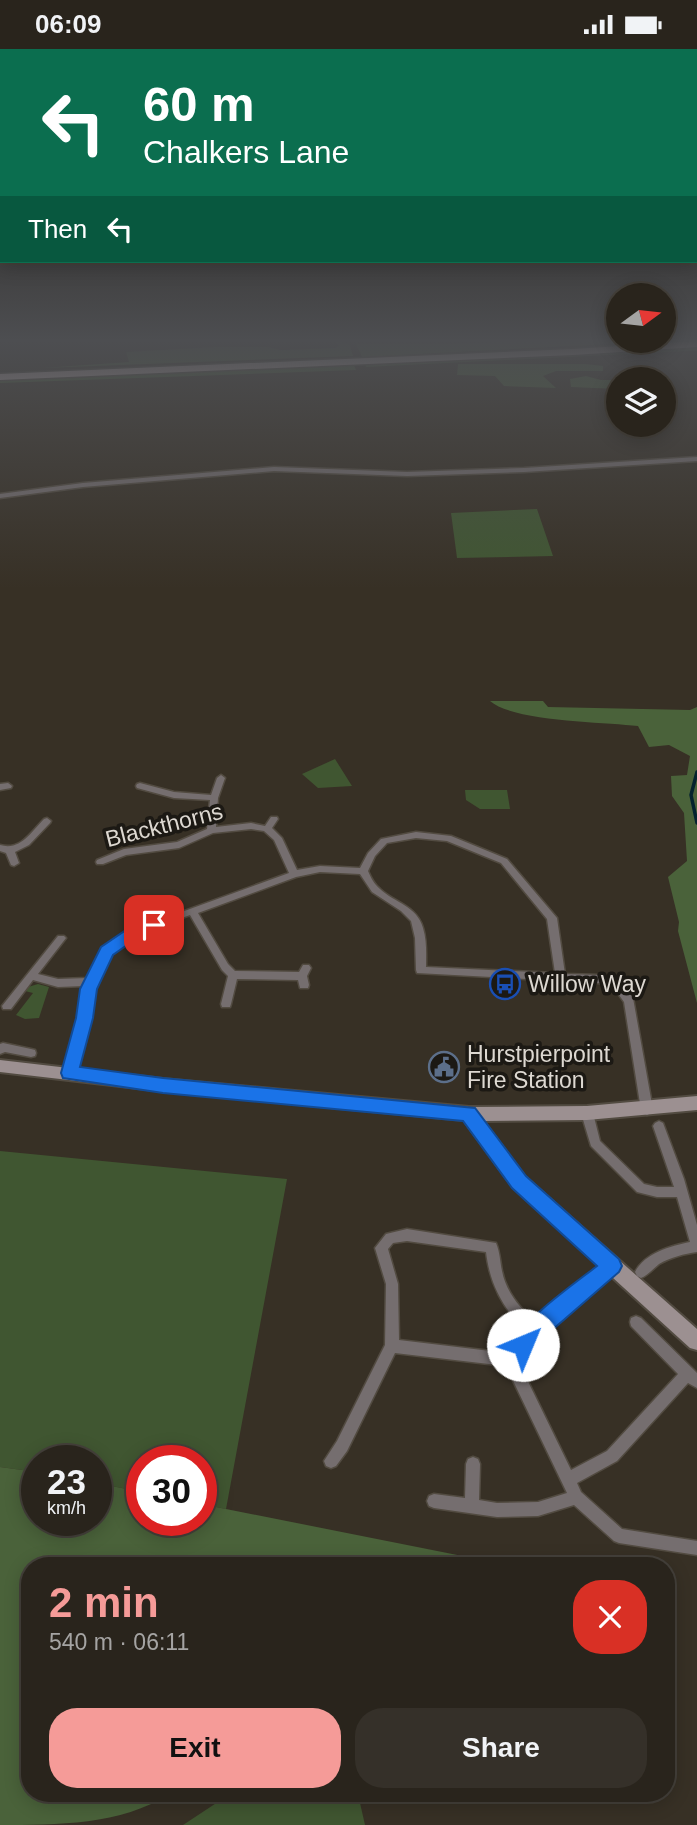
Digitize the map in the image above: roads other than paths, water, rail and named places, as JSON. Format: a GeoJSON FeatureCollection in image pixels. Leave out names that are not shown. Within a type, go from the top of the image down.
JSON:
{"type":"FeatureCollection","features":[{"type":"Feature","properties":{"kind":"street"},"geometry":{"type":"LineString","coordinates":[[0,496],[83,485],[274,469],[407,474],[697,459]]}},
{"type":"Feature","properties":{"kind":"street"},"geometry":{"type":"LineString","coordinates":[[211,830],[214,798],[221,778]]}},
{"type":"Feature","properties":{"kind":"street"},"geometry":{"type":"LineString","coordinates":[[140,786],[174,795],[214,798]]}},
{"type":"Feature","properties":{"kind":"street"},"geometry":{"type":"LineString","coordinates":[[274,819],[267,829],[278,838],[294,874]]}},
{"type":"Feature","properties":{"kind":"street"},"geometry":{"type":"LineString","coordinates":[[14,863],[5,850],[22,846],[43,822]]}},
{"type":"Feature","properties":{"kind":"street","name":"Blackthorns"},"geometry":{"type":"LineString","coordinates":[[100,862],[124,852],[179,845],[211,830],[251,826],[267,829]]}},
{"type":"Feature","properties":{"kind":"street"},"geometry":{"type":"LineString","coordinates":[[363,871],[371,855],[384,841],[416,835],[448,838],[504,861],[552,918],[561,977]]}},
{"type":"Feature","properties":{"kind":"street"},"geometry":{"type":"LineString","coordinates":[[69,1073],[91,982],[106,951],[135,932],[294,874],[320,869],[354,873],[363,871]]}},
{"type":"Feature","properties":{"kind":"street"},"geometry":{"type":"LineString","coordinates":[[363,871],[378,894],[414,917],[419,929],[421,970],[599,979],[618,985],[629,1001],[647,1110]]}},
{"type":"Feature","properties":{"kind":"street"},"geometry":{"type":"LineString","coordinates":[[193,912],[225,967],[233,975],[304,977]]}},
{"type":"Feature","properties":{"kind":"street"},"geometry":{"type":"LineString","coordinates":[[7,1006],[61,938]]}},
{"type":"Feature","properties":{"kind":"street"},"geometry":{"type":"LineString","coordinates":[[226,1004],[233,975]]}},
{"type":"Feature","properties":{"kind":"street"},"geometry":{"type":"LineString","coordinates":[[30,977],[58,983],[91,982]]}},
{"type":"Feature","properties":{"kind":"street"},"geometry":{"type":"LineString","coordinates":[[0,1050],[2,1047],[31,1053]]}},
{"type":"Feature","properties":{"kind":"street"},"geometry":{"type":"LineString","coordinates":[[0,1066],[163,1086],[469,1114],[587,1113],[647,1110],[697,1103]]}},
{"type":"Feature","properties":{"kind":"street"},"geometry":{"type":"LineString","coordinates":[[587,1113],[595,1143],[640,1188],[657,1192],[680,1192]]}},
{"type":"Feature","properties":{"kind":"street"},"geometry":{"type":"LineString","coordinates":[[469,1114],[519,1182],[697,1341]]}},
{"type":"Feature","properties":{"kind":"street"},"geometry":{"type":"LineString","coordinates":[[640,1272],[664,1253],[697,1247],[659,1126]]}},
{"type":"Feature","properties":{"kind":"street"},"geometry":{"type":"LineString","coordinates":[[331,1461],[392,1346],[392,1284],[381,1248],[390,1238],[407,1235],[492,1247],[495,1278],[511,1308],[536,1331]]}},
{"type":"Feature","properties":{"kind":"street"},"geometry":{"type":"LineString","coordinates":[[510,1360],[536,1331],[611,1266]]}},
{"type":"Feature","properties":{"kind":"street"},"geometry":{"type":"LineString","coordinates":[[569,1479],[612,1456],[692,1377],[636,1322]]}},
{"type":"Feature","properties":{"kind":"street"},"geometry":{"type":"LineString","coordinates":[[392,1346],[510,1360]]}},
{"type":"Feature","properties":{"kind":"street"},"geometry":{"type":"LineString","coordinates":[[510,1360],[576,1497],[619,1536],[697,1548]]}},
{"type":"Feature","properties":{"kind":"street"},"geometry":{"type":"LineString","coordinates":[[472,1507],[473,1464]]}},
{"type":"Feature","properties":{"kind":"street"},"geometry":{"type":"LineString","coordinates":[[433,1501],[497,1510],[538,1509],[576,1497]]}},
{"type":"Feature","properties":{"kind":"waterway"},"geometry":{"type":"LineString","coordinates":[[697,772],[691,795],[697,823]]}},
{"type":"Feature","properties":{"kind":"place","name":"Willow Way"},"geometry":{"type":"Point","coordinates":[505,984]}},
{"type":"Feature","properties":{"kind":"place","name":"Hurstpierpoint Fire Station"},"geometry":{"type":"Point","coordinates":[444,1067]}}]}
